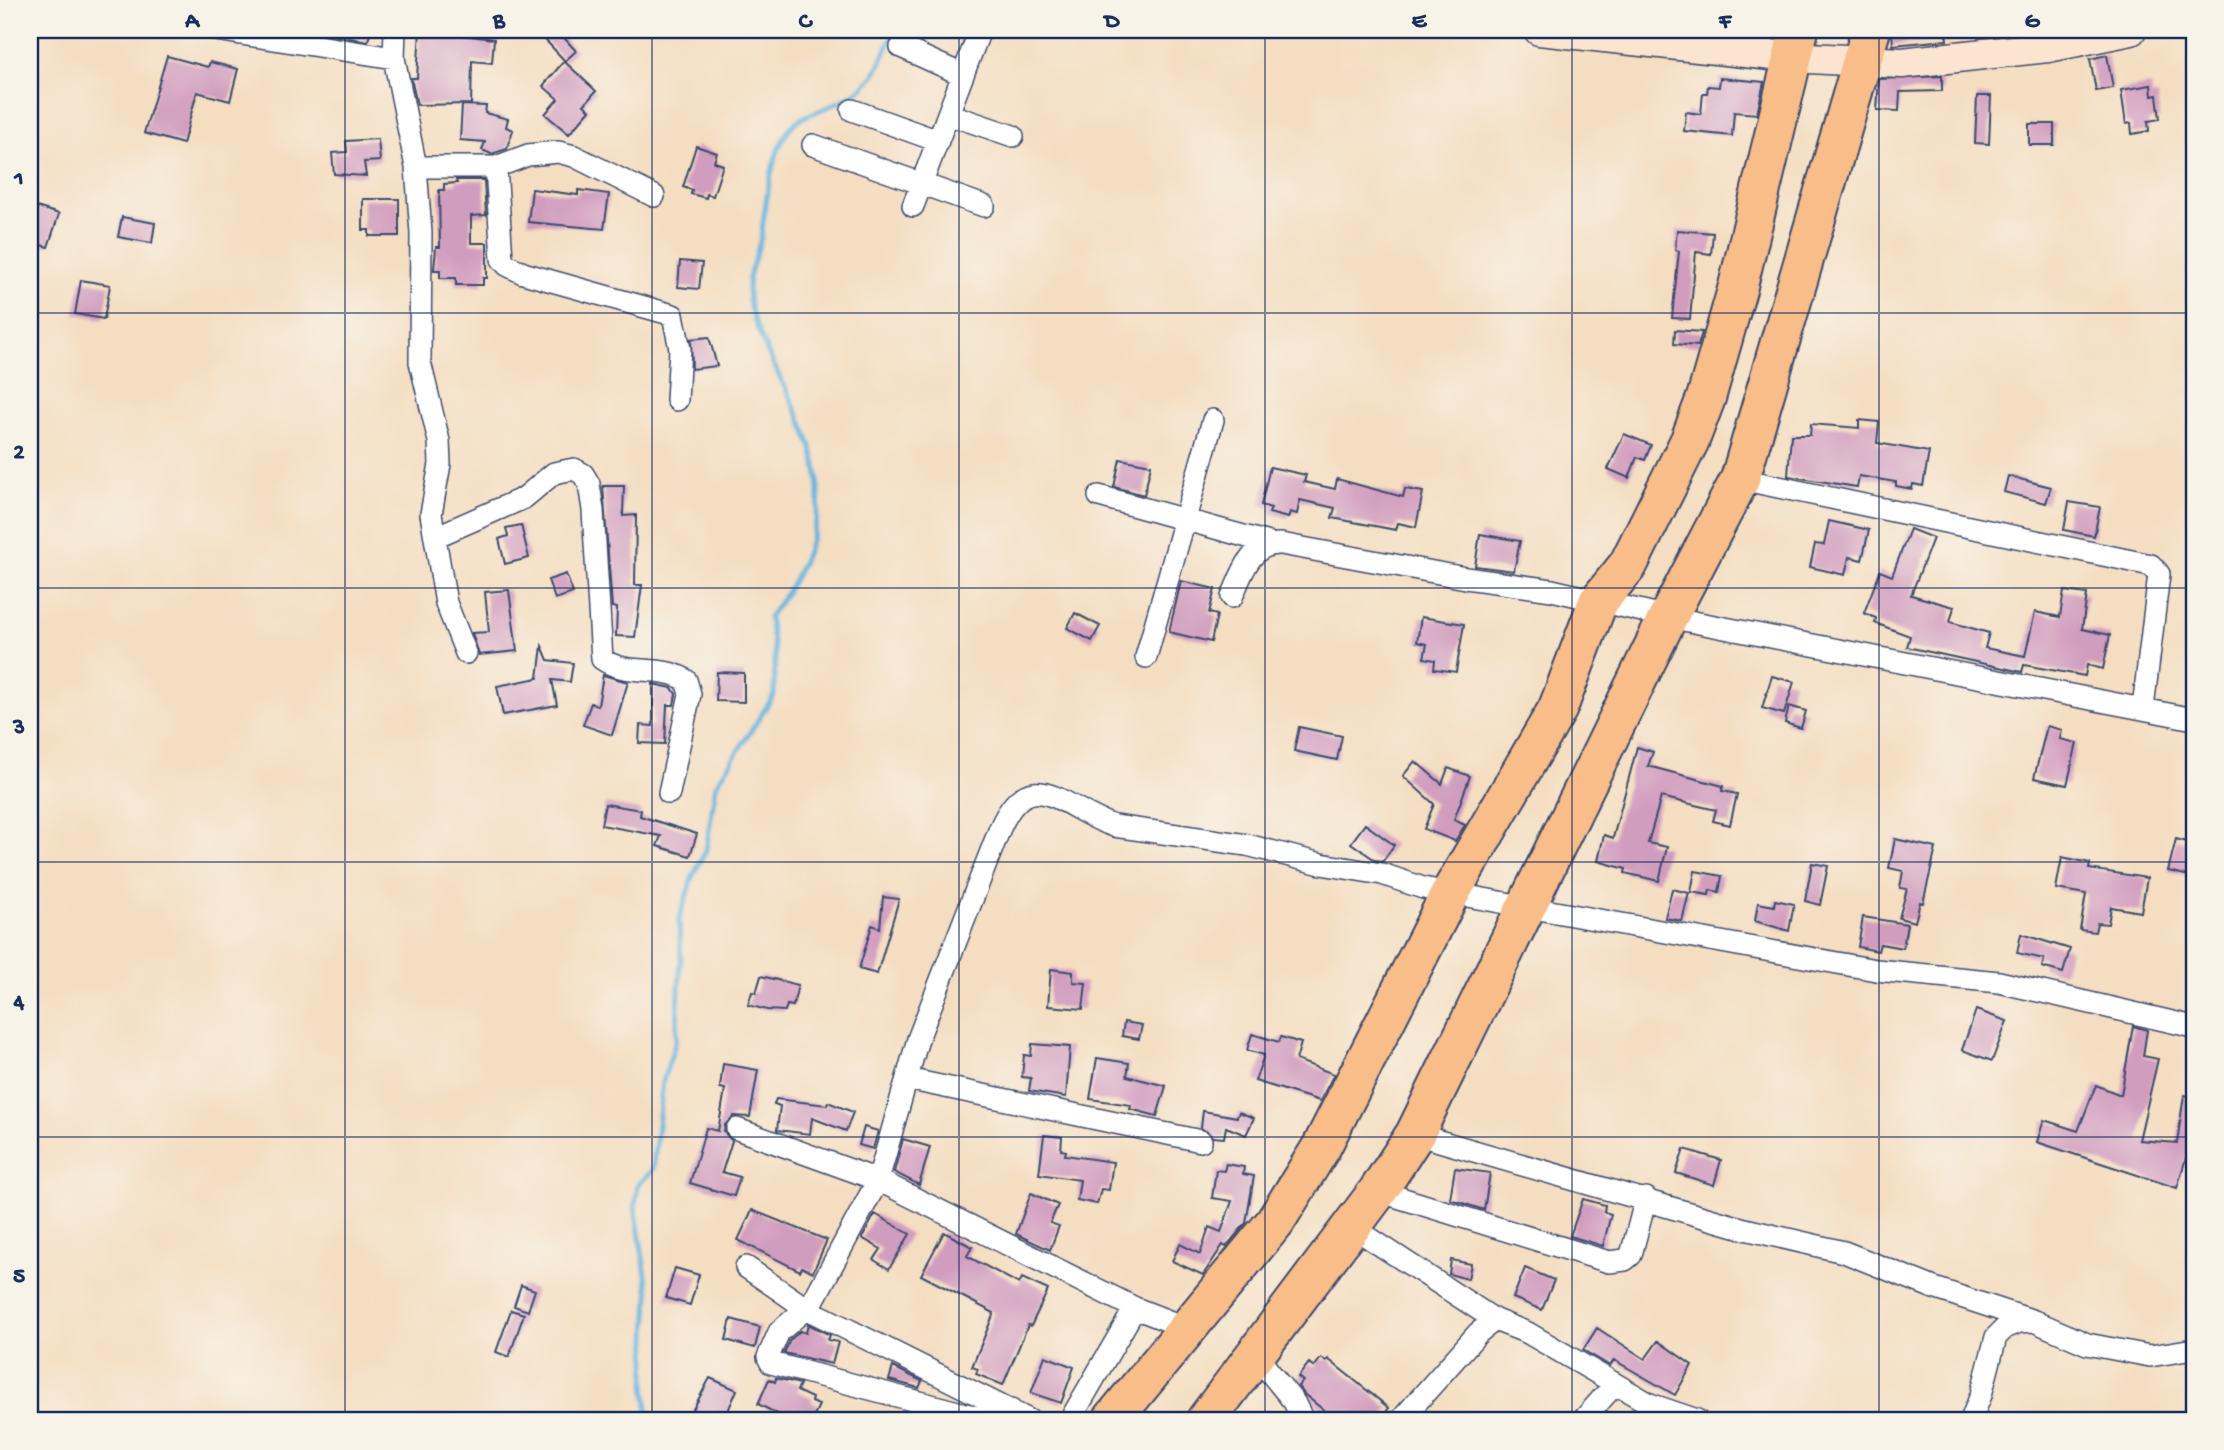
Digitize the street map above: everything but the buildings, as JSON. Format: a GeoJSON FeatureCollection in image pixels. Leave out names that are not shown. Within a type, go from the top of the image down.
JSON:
{"type":"FeatureCollection","features":[{"type":"Feature","properties":{"kind":"highway"},"geometry":{"type":"LineString","coordinates":[[1112,1420],[1275,1222],[1322,1146],[1451,892],[1558,708],[1598,602],[1629,565],[1690,440],[1706,398],[1738,286],[1795,43]]}},
{"type":"Feature","properties":{"kind":"highway"},"geometry":{"type":"LineString","coordinates":[[1206,1420],[1378,1191],[1415,1134],[1529,907],[1668,617],[1740,479],[1866,45]]}},
{"type":"Feature","properties":{"kind":"street"},"geometry":{"type":"LineString","coordinates":[[216,30],[394,58]]}},
{"type":"Feature","properties":{"kind":"street"},"geometry":{"type":"LineString","coordinates":[[395,30],[394,58],[416,167],[421,233],[421,362],[439,441],[440,464],[431,514],[446,603],[466,653]]}},
{"type":"Feature","properties":{"kind":"street"},"geometry":{"type":"LineString","coordinates":[[913,206],[980,30]]}},
{"type":"Feature","properties":{"kind":"street"},"geometry":{"type":"LineString","coordinates":[[1539,30],[1866,45],[1902,63],[2048,47],[2131,30]]}},
{"type":"Feature","properties":{"kind":"street"},"geometry":{"type":"LineString","coordinates":[[901,47],[963,75]]}},
{"type":"Feature","properties":{"kind":"street"},"geometry":{"type":"LineString","coordinates":[[852,110],[938,141]]}},
{"type":"Feature","properties":{"kind":"street"},"geometry":{"type":"LineString","coordinates":[[948,114],[1013,136]]}},
{"type":"Feature","properties":{"kind":"street"},"geometry":{"type":"LineString","coordinates":[[813,145],[921,186],[984,206]]}},
{"type":"Feature","properties":{"kind":"street"},"geometry":{"type":"LineString","coordinates":[[416,167],[496,167],[528,155],[558,152],[574,156],[654,196]]}},
{"type":"Feature","properties":{"kind":"street"},"geometry":{"type":"LineString","coordinates":[[496,167],[502,259],[507,265],[523,273],[673,315],[680,349],[677,400]]}},
{"type":"Feature","properties":{"kind":"street"},"geometry":{"type":"LineString","coordinates":[[1146,657],[1213,420]]}},
{"type":"Feature","properties":{"kind":"street"},"geometry":{"type":"LineString","coordinates":[[435,537],[524,498],[555,473],[574,469],[583,474],[589,484],[593,510],[602,659],[613,667],[676,674],[686,680],[690,694],[669,793]]}},
{"type":"Feature","properties":{"kind":"street"},"geometry":{"type":"LineString","coordinates":[[1740,479],[2151,565],[2159,574],[2158,596],[2143,708]]}},
{"type":"Feature","properties":{"kind":"street"},"geometry":{"type":"LineString","coordinates":[[1099,496],[1269,543],[1552,590],[1668,617],[2194,719]]}},
{"type":"Feature","properties":{"kind":"street"},"geometry":{"type":"LineString","coordinates":[[1232,597],[1247,562],[1269,543]]}},
{"type":"Feature","properties":{"kind":"street"},"geometry":{"type":"LineString","coordinates":[[1020,1415],[977,1417],[771,1363],[768,1357],[772,1341],[807,1309],[878,1180],[918,1039],[1000,828],[1013,804],[1023,793],[1040,790],[1096,821],[1114,827],[1144,828],[1247,845],[1321,864],[1382,874],[1423,888],[1876,970],[1999,982],[2194,1027]]}},
{"type":"Feature","properties":{"kind":"street"},"geometry":{"type":"LineString","coordinates":[[906,1079],[1201,1140]]}},
{"type":"Feature","properties":{"kind":"street"},"geometry":{"type":"LineString","coordinates":[[737,1129],[878,1180],[1136,1308],[1189,1329]]}},
{"type":"Feature","properties":{"kind":"street"},"geometry":{"type":"LineString","coordinates":[[1415,1134],[1646,1198],[1745,1229],[1844,1252],[1934,1288],[2034,1321],[2087,1344],[2150,1356],[2194,1349]]}},
{"type":"Feature","properties":{"kind":"street"},"geometry":{"type":"LineString","coordinates":[[1378,1191],[1609,1262],[1625,1260],[1631,1255],[1646,1198]]}},
{"type":"Feature","properties":{"kind":"street"},"geometry":{"type":"LineString","coordinates":[[1351,1226],[1495,1320],[1528,1333],[1650,1404],[1697,1420]]}},
{"type":"Feature","properties":{"kind":"street"},"geometry":{"type":"LineString","coordinates":[[746,1267],[807,1309],[1020,1415]]}},
{"type":"Feature","properties":{"kind":"street"},"geometry":{"type":"LineString","coordinates":[[1070,1420],[1136,1308]]}},
{"type":"Feature","properties":{"kind":"street"},"geometry":{"type":"LineString","coordinates":[[1401,1420],[1478,1334],[1495,1320]]}},
{"type":"Feature","properties":{"kind":"street"},"geometry":{"type":"LineString","coordinates":[[1971,1420],[1981,1395],[1996,1337],[2005,1328],[2019,1322],[2034,1321]]}},
{"type":"Feature","properties":{"kind":"street"},"geometry":{"type":"LineString","coordinates":[[1255,1354],[1294,1402],[1303,1420]]}},
{"type":"Feature","properties":{"kind":"street"},"geometry":{"type":"LineString","coordinates":[[1583,1420],[1615,1384]]}},
{"type":"Feature","properties":{"kind":"waterway"},"geometry":{"type":"LineString","coordinates":[[648,1420],[645,1382],[649,1294],[635,1207],[638,1185],[653,1170],[663,1081],[676,1040],[681,957],[679,920],[692,878],[706,850],[716,785],[774,695],[775,656],[769,617],[792,584],[801,565],[815,526],[818,506],[819,486],[812,451],[802,422],[756,326],[748,297],[749,278],[761,237],[775,160],[787,132],[799,120],[846,98],[867,84],[878,68],[895,30]]}}]}
